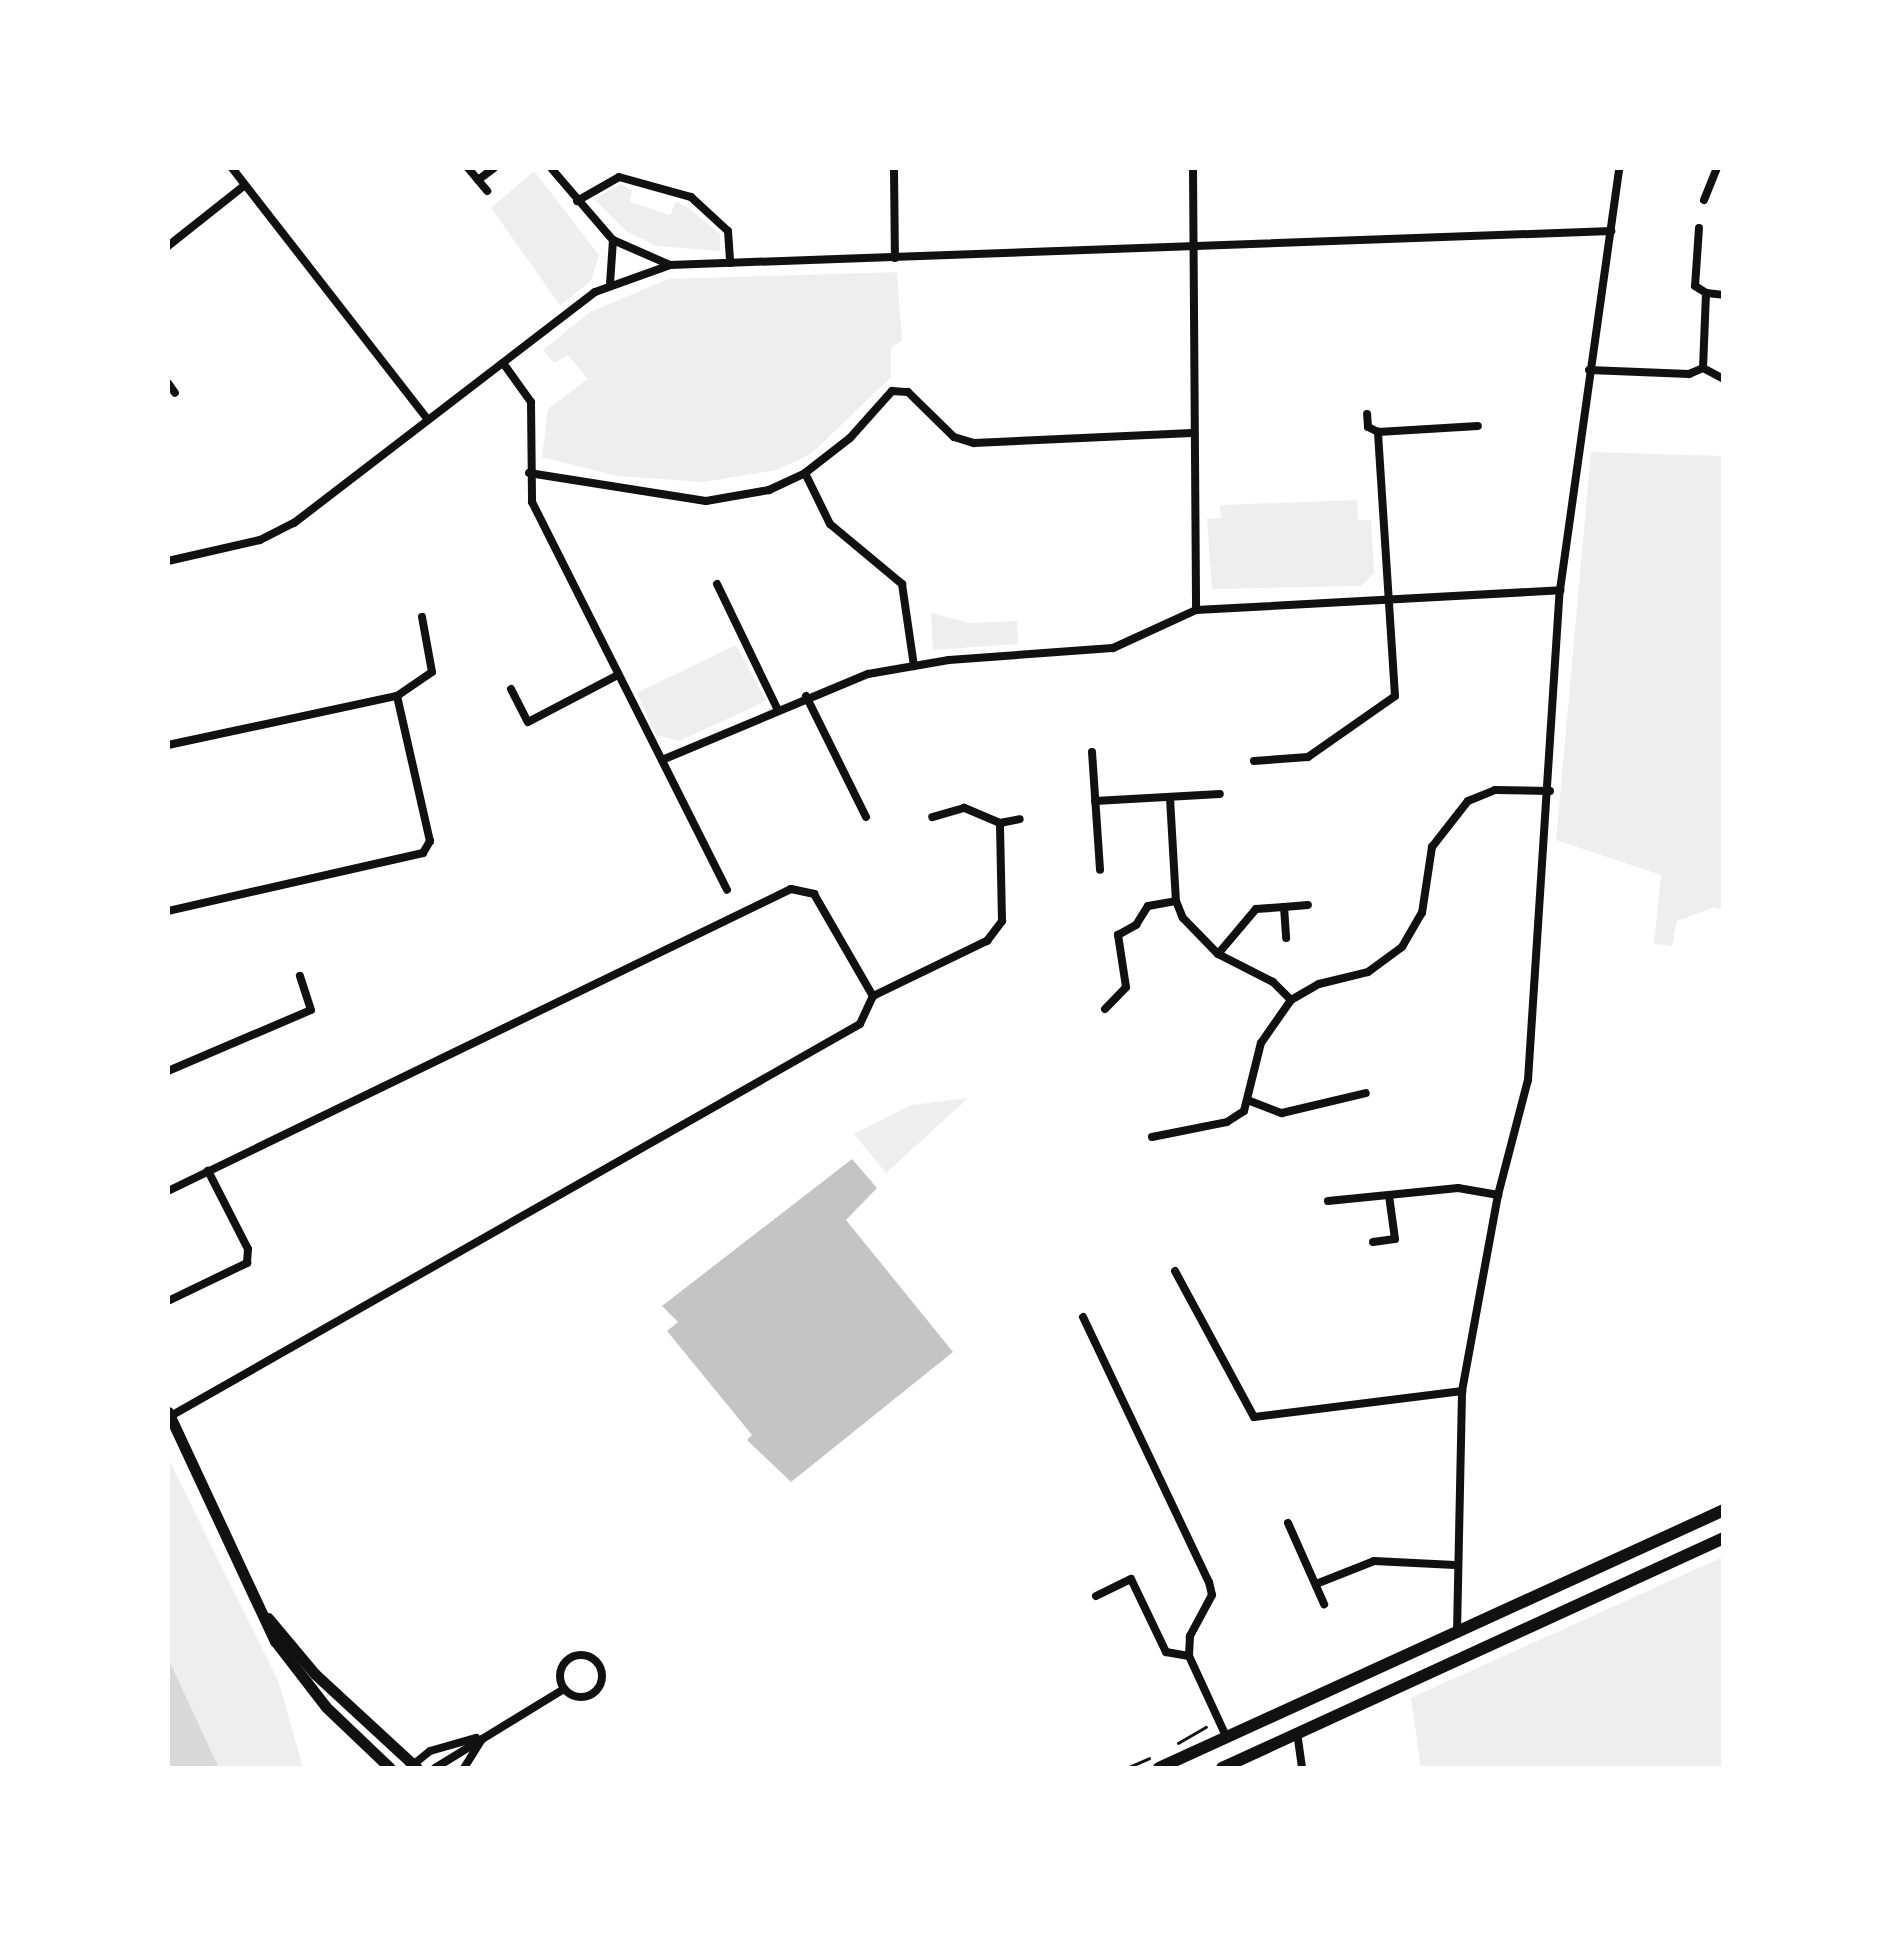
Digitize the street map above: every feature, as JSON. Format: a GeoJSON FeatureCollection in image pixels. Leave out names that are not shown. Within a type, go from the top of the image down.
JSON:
{"type":"FeatureCollection","features":[{"type":"Feature","properties":{"kind":"highway"},"geometry":{"type":"LineString","coordinates":[[1159,1768],[1724,1510]]}},
{"type":"Feature","properties":{"kind":"highway"},"geometry":{"type":"LineString","coordinates":[[1222,1768],[1724,1538]]}},
{"type":"Feature","properties":{"kind":"main road"},"geometry":{"type":"LineString","coordinates":[[168,1415],[275,1641],[326,1707],[390,1768]]}},
{"type":"Feature","properties":{"kind":"main road"},"geometry":{"type":"LineString","coordinates":[[265,1615],[314,1674],[413,1767]]}},
{"type":"Feature","properties":{"kind":"street"},"geometry":{"type":"LineString","coordinates":[[232,168],[426,418]]}},
{"type":"Feature","properties":{"kind":"street"},"geometry":{"type":"LineString","coordinates":[[468,168],[488,191]]}},
{"type":"Feature","properties":{"kind":"street"},"geometry":{"type":"LineString","coordinates":[[478,180],[494,168]]}},
{"type":"Feature","properties":{"kind":"street"},"geometry":{"type":"LineString","coordinates":[[551,168],[613,240],[670,265]]}},
{"type":"Feature","properties":{"kind":"street"},"geometry":{"type":"LineString","coordinates":[[894,168],[895,258]]}},
{"type":"Feature","properties":{"kind":"street"},"geometry":{"type":"LineString","coordinates":[[1192,168],[1196,610]]}},
{"type":"Feature","properties":{"kind":"street"},"geometry":{"type":"LineString","coordinates":[[1458,1632],[1455,1565],[1462,1391],[1498,1195],[1528,1080],[1550,791],[1560,590],[1619,168]]}},
{"type":"Feature","properties":{"kind":"street"},"geometry":{"type":"LineString","coordinates":[[1704,200],[1718,168]]}},
{"type":"Feature","properties":{"kind":"street"},"geometry":{"type":"LineString","coordinates":[[577,201],[618,177],[691,197],[728,231],[730,263]]}},
{"type":"Feature","properties":{"kind":"street"},"geometry":{"type":"LineString","coordinates":[[168,246],[245,185]]}},
{"type":"Feature","properties":{"kind":"street"},"geometry":{"type":"LineString","coordinates":[[1699,228],[1695,286],[1706,293],[1724,295]]}},
{"type":"Feature","properties":{"kind":"street"},"geometry":{"type":"LineString","coordinates":[[168,561],[260,540],[294,523],[426,418],[610,284],[670,265],[1611,231]]}},
{"type":"Feature","properties":{"kind":"street"},"geometry":{"type":"LineString","coordinates":[[610,284],[613,240]]}},
{"type":"Feature","properties":{"kind":"street"},"geometry":{"type":"LineString","coordinates":[[1703,368],[1706,293]]}},
{"type":"Feature","properties":{"kind":"street"},"geometry":{"type":"LineString","coordinates":[[503,363],[532,402],[532,502],[727,890]]}},
{"type":"Feature","properties":{"kind":"street"},"geometry":{"type":"LineString","coordinates":[[1589,370],[1689,374],[1703,368],[1724,378]]}},
{"type":"Feature","properties":{"kind":"street"},"geometry":{"type":"LineString","coordinates":[[168,383],[175,393]]}},
{"type":"Feature","properties":{"kind":"street"},"geometry":{"type":"LineString","coordinates":[[529,473],[706,501],[769,490],[806,473],[850,438],[892,390],[908,392],[954,437],[974,443],[1192,433]]}},
{"type":"Feature","properties":{"kind":"street"},"geometry":{"type":"LineString","coordinates":[[1368,414],[1368,427],[1378,432],[1478,426]]}},
{"type":"Feature","properties":{"kind":"street"},"geometry":{"type":"LineString","coordinates":[[1254,760],[1308,757],[1395,696],[1378,432]]}},
{"type":"Feature","properties":{"kind":"street"},"geometry":{"type":"LineString","coordinates":[[806,473],[830,524],[902,584],[914,666]]}},
{"type":"Feature","properties":{"kind":"street"},"geometry":{"type":"LineString","coordinates":[[717,584],[777,708]]}},
{"type":"Feature","properties":{"kind":"street"},"geometry":{"type":"LineString","coordinates":[[662,760],[806,696],[914,666],[1113,648],[1196,610],[1560,590]]}},
{"type":"Feature","properties":{"kind":"street"},"geometry":{"type":"LineString","coordinates":[[168,745],[397,696],[432,672],[422,617]]}},
{"type":"Feature","properties":{"kind":"street"},"geometry":{"type":"LineString","coordinates":[[510,689],[528,722],[618,675]]}},
{"type":"Feature","properties":{"kind":"street"},"geometry":{"type":"LineString","coordinates":[[168,910],[423,853],[430,842],[397,696]]}},
{"type":"Feature","properties":{"kind":"street"},"geometry":{"type":"LineString","coordinates":[[806,696],[866,818]]}},
{"type":"Feature","properties":{"kind":"street"},"geometry":{"type":"LineString","coordinates":[[1092,752],[1100,870]]}},
{"type":"Feature","properties":{"kind":"street"},"geometry":{"type":"LineString","coordinates":[[1152,1137],[1226,1122],[1250,1101],[1261,1043],[1291,1000],[1319,984],[1368,972],[1402,947],[1422,913],[1432,847],[1468,801],[1495,790],[1550,791]]}},
{"type":"Feature","properties":{"kind":"street"},"geometry":{"type":"LineString","coordinates":[[1095,801],[1220,794]]}},
{"type":"Feature","properties":{"kind":"street"},"geometry":{"type":"LineString","coordinates":[[1170,798],[1176,900],[1183,918],[1218,954],[1273,982],[1291,1000]]}},
{"type":"Feature","properties":{"kind":"street"},"geometry":{"type":"LineString","coordinates":[[932,817],[964,808],[1000,822],[1020,819]]}},
{"type":"Feature","properties":{"kind":"street"},"geometry":{"type":"LineString","coordinates":[[168,1415],[860,1024],[873,996],[996,931],[1006,904],[1000,822]]}},
{"type":"Feature","properties":{"kind":"street"},"geometry":{"type":"LineString","coordinates":[[168,1191],[792,889],[814,894],[873,996]]}},
{"type":"Feature","properties":{"kind":"street"},"geometry":{"type":"LineString","coordinates":[[1105,1010],[1126,987],[1118,935],[1136,926],[1148,906],[1176,900]]}},
{"type":"Feature","properties":{"kind":"street"},"geometry":{"type":"LineString","coordinates":[[1218,954],[1256,909],[1308,905]]}},
{"type":"Feature","properties":{"kind":"street"},"geometry":{"type":"LineString","coordinates":[[1284,907],[1286,938]]}},
{"type":"Feature","properties":{"kind":"street"},"geometry":{"type":"LineString","coordinates":[[168,1071],[310,1010],[300,976]]}},
{"type":"Feature","properties":{"kind":"street"},"geometry":{"type":"LineString","coordinates":[[1250,1101],[1282,1114],[1366,1093]]}},
{"type":"Feature","properties":{"kind":"street"},"geometry":{"type":"LineString","coordinates":[[168,1301],[247,1263],[248,1249],[208,1171]]}},
{"type":"Feature","properties":{"kind":"street"},"geometry":{"type":"LineString","coordinates":[[1328,1200],[1458,1188],[1498,1195]]}},
{"type":"Feature","properties":{"kind":"street"},"geometry":{"type":"LineString","coordinates":[[1372,1242],[1395,1239],[1389,1196]]}},
{"type":"Feature","properties":{"kind":"street"},"geometry":{"type":"LineString","coordinates":[[1174,1271],[1254,1417],[1462,1391]]}},
{"type":"Feature","properties":{"kind":"street"},"geometry":{"type":"LineString","coordinates":[[1083,1317],[1209,1582],[1212,1594],[1190,1636],[1188,1656],[1226,1736]]}},
{"type":"Feature","properties":{"kind":"street"},"geometry":{"type":"LineString","coordinates":[[1288,1524],[1324,1604]]}},
{"type":"Feature","properties":{"kind":"street"},"geometry":{"type":"LineString","coordinates":[[1316,1584],[1374,1562],[1455,1565]]}},
{"type":"Feature","properties":{"kind":"street"},"geometry":{"type":"LineString","coordinates":[[1096,1596],[1131,1579],[1166,1652],[1188,1656]]}},
{"type":"Feature","properties":{"kind":"street"},"geometry":{"type":"LineString","coordinates":[[580,1655],[598,1662],[602,1679],[594,1694],[574,1697],[564,1689],[561,1670],[568,1660],[580,1655]]}},
{"type":"Feature","properties":{"kind":"street"},"geometry":{"type":"LineString","coordinates":[[435,1768],[564,1689]]}},
{"type":"Feature","properties":{"kind":"street"},"geometry":{"type":"LineString","coordinates":[[1297,1732],[1302,1768]]}},
{"type":"Feature","properties":{"kind":"street"},"geometry":{"type":"LineString","coordinates":[[413,1767],[430,1751],[484,1735]]}},
{"type":"Feature","properties":{"kind":"street"},"geometry":{"type":"LineString","coordinates":[[464,1768],[484,1735]]}},
{"type":"Feature","properties":{"kind":"shaded area"},"geometry":{"type":"Polygon","coordinates":[[[534,171],[599,255],[591,281],[560,305],[491,208],[534,171]]]}},
{"type":"Feature","properties":{"kind":"shaded area"},"geometry":{"type":"Polygon","coordinates":[[[621,184],[632,190],[630,202],[670,215],[676,202],[687,207],[720,234],[720,251],[657,246],[626,231],[594,199],[621,184]]]}},
{"type":"Feature","properties":{"kind":"shaded area"},"geometry":{"type":"Polygon","coordinates":[[[897,272],[902,340],[891,348],[891,377],[812,453],[777,470],[703,482],[618,476],[542,457],[548,409],[588,379],[568,355],[554,363],[543,350],[590,312],[669,279],[897,272]]]}},
{"type":"Feature","properties":{"kind":"shaded area"},"geometry":{"type":"Polygon","coordinates":[[[1591,452],[1723,456],[1723,910],[1714,907],[1677,921],[1672,946],[1654,944],[1661,875],[1556,840],[1591,452]]]}},
{"type":"Feature","properties":{"kind":"shaded area"},"geometry":{"type":"Polygon","coordinates":[[[1357,500],[1358,520],[1371,520],[1374,573],[1361,586],[1212,589],[1207,519],[1221,518],[1220,505],[1357,500]]]}},
{"type":"Feature","properties":{"kind":"shaded area"},"geometry":{"type":"Polygon","coordinates":[[[931,613],[971,623],[1017,621],[1018,644],[933,650],[931,613]]]}},
{"type":"Feature","properties":{"kind":"shaded area"},"geometry":{"type":"Polygon","coordinates":[[[736,645],[766,701],[679,741],[656,735],[637,693],[736,645]]]}},
{"type":"Feature","properties":{"kind":"shaded area"},"geometry":{"type":"Polygon","coordinates":[[[968,1098],[886,1173],[854,1134],[911,1105],[968,1098]]]}},
{"type":"Feature","properties":{"kind":"shaded area"},"geometry":{"type":"Polygon","coordinates":[[[168,1458],[279,1683],[303,1768],[219,1768],[168,1658],[168,1458]]]}},
{"type":"Feature","properties":{"kind":"shaded area"},"geometry":{"type":"Polygon","coordinates":[[[1723,1557],[1723,1768],[1421,1768],[1411,1698],[1723,1557]]]}},
{"type":"Feature","properties":{"kind":"shaded area"},"geometry":{"type":"Polygon","coordinates":[[[168,1658],[219,1768],[168,1768],[168,1658]]]}},
{"type":"Feature","properties":{"kind":"building"},"geometry":{"type":"Polygon","coordinates":[[[852,1159],[877,1188],[846,1220],[953,1352],[791,1482],[747,1440],[752,1435],[667,1331],[678,1322],[662,1306],[852,1159]]]}}]}
